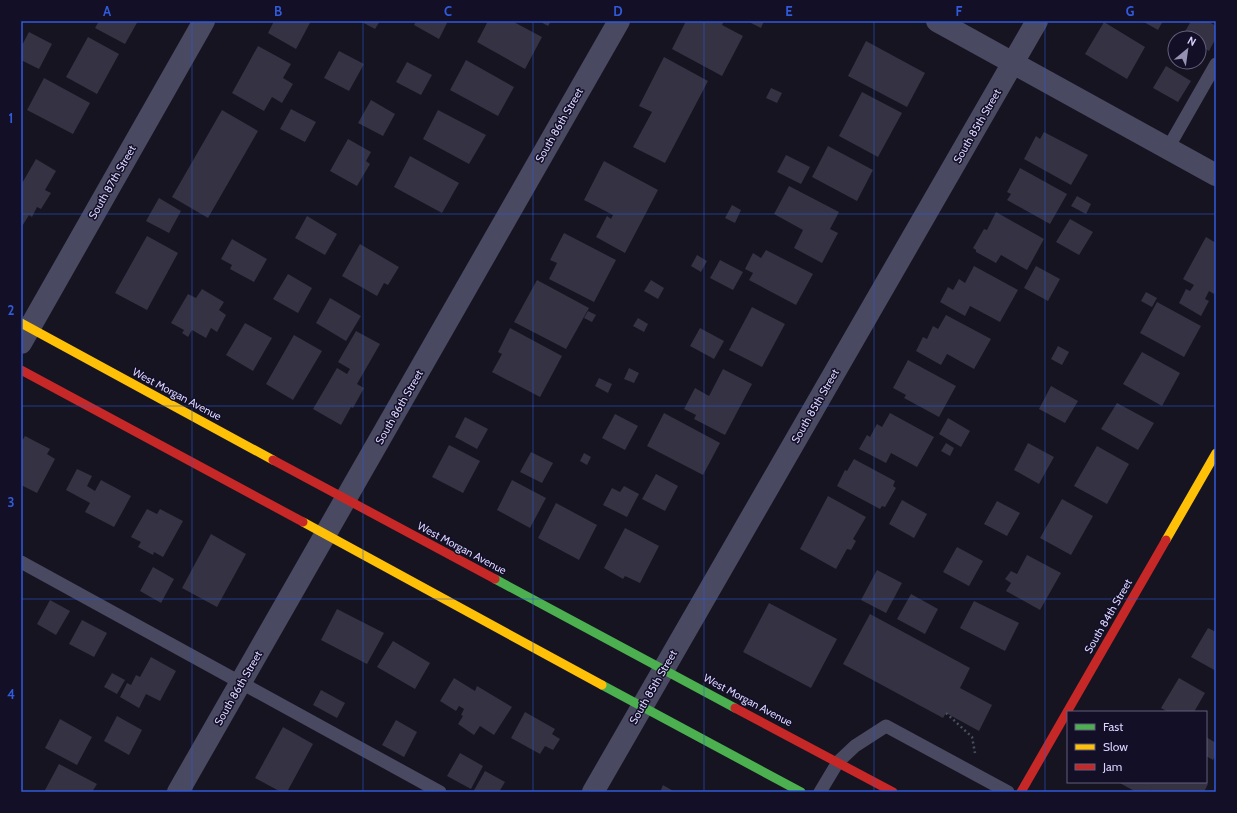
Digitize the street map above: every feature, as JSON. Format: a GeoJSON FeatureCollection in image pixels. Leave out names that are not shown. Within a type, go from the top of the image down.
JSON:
{"type":"FeatureCollection","features":[{"type":"Feature","properties":{"kind":"street","name":"South 87th Street"},"geometry":{"type":"LineString","coordinates":[[24,331],[204,21]]}},
{"type":"Feature","properties":{"kind":"street","name":"South 86th Street"},"geometry":{"type":"LineString","coordinates":[[178,792],[619,21]]}},
{"type":"Feature","properties":{"kind":"street"},"geometry":{"type":"LineString","coordinates":[[936,21],[1216,175]]}},
{"type":"Feature","properties":{"kind":"street","name":"South 85th Street"},"geometry":{"type":"LineString","coordinates":[[593,792],[1037,21]]}},
{"type":"Feature","properties":{"kind":"street","name":"West Morgan Avenue"},"geometry":{"type":"LineString","coordinates":[[24,331],[346,499],[893,792]]}},
{"type":"Feature","properties":{"kind":"street"},"geometry":{"type":"LineString","coordinates":[[21,370],[801,792]]}},
{"type":"Feature","properties":{"kind":"street","name":"South 84th Street"},"geometry":{"type":"LineString","coordinates":[[1068,711],[1216,453]]}},
{"type":"Feature","properties":{"kind":"street","name":"South 84th Street"},"geometry":{"type":"LineString","coordinates":[[1022,792],[1067,713]]}},
{"type":"Feature","properties":{"kind":"lane"},"geometry":{"type":"LineString","coordinates":[[1168,148],[1216,64]]}},
{"type":"Feature","properties":{"kind":"lane"},"geometry":{"type":"LineString","coordinates":[[21,562],[240,684],[440,792]]}},
{"type":"Feature","properties":{"kind":"lane"},"geometry":{"type":"LineString","coordinates":[[820,792],[838,762],[855,746],[886,726],[1008,792]]}},
{"type":"Feature","properties":{"kind":"path"},"geometry":{"type":"LineString","coordinates":[[946,713],[972,737],[976,763],[981,777]]}},
{"type":"Feature","properties":{"kind":"building"},"geometry":{"type":"Polygon","coordinates":[[[99,21],[138,21],[125,44],[95,28],[99,21]]]}},
{"type":"Feature","properties":{"kind":"building"},"geometry":{"type":"Polygon","coordinates":[[[274,21],[311,21],[296,49],[268,33],[274,21]]]}},
{"type":"Feature","properties":{"kind":"building"},"geometry":{"type":"Polygon","coordinates":[[[360,21],[380,21],[375,29],[360,21]]]}},
{"type":"Feature","properties":{"kind":"building"},"geometry":{"type":"Polygon","coordinates":[[[416,21],[448,21],[439,39],[414,25],[416,21]]]}},
{"type":"Feature","properties":{"kind":"building"},"geometry":{"type":"Polygon","coordinates":[[[488,21],[512,21],[542,37],[525,69],[477,42],[488,21]]]}},
{"type":"Feature","properties":{"kind":"building"},"geometry":{"type":"Polygon","coordinates":[[[539,21],[551,21],[548,26],[539,21]]]}},
{"type":"Feature","properties":{"kind":"building"},"geometry":{"type":"Polygon","coordinates":[[[686,21],[724,21],[722,25],[743,36],[722,76],[672,49],[686,21]]]}},
{"type":"Feature","properties":{"kind":"building"},"geometry":{"type":"Polygon","coordinates":[[[747,21],[764,21],[761,28],[747,21]]]}},
{"type":"Feature","properties":{"kind":"building"},"geometry":{"type":"Polygon","coordinates":[[[1142,21],[1163,21],[1158,30],[1142,21]]]}},
{"type":"Feature","properties":{"kind":"building"},"geometry":{"type":"Polygon","coordinates":[[[1191,21],[1208,21],[1216,26],[1216,38],[1209,51],[1207,50],[1207,30],[1186,30],[1191,21]]]}},
{"type":"Feature","properties":{"kind":"building"},"geometry":{"type":"Polygon","coordinates":[[[1104,22],[1145,47],[1127,79],[1085,54],[1104,22]]]}},
{"type":"Feature","properties":{"kind":"building"},"geometry":{"type":"Polygon","coordinates":[[[29,32],[52,44],[39,69],[21,60],[21,47],[29,32]]]}},
{"type":"Feature","properties":{"kind":"building"},"geometry":{"type":"Polygon","coordinates":[[[88,37],[119,54],[97,94],[66,77],[88,37]]]}},
{"type":"Feature","properties":{"kind":"building"},"geometry":{"type":"Polygon","coordinates":[[[866,41],[925,73],[907,107],[848,76],[866,41]]]}},
{"type":"Feature","properties":{"kind":"building"},"geometry":{"type":"Polygon","coordinates":[[[258,46],[291,64],[283,78],[293,84],[282,103],[272,97],[264,111],[232,93],[258,46]]]}},
{"type":"Feature","properties":{"kind":"building"},"geometry":{"type":"Polygon","coordinates":[[[339,51],[364,64],[349,91],[324,78],[339,51]]]}},
{"type":"Feature","properties":{"kind":"building"},"geometry":{"type":"Polygon","coordinates":[[[664,57],[708,81],[665,163],[633,147],[652,112],[639,106],[664,57]]]}},
{"type":"Feature","properties":{"kind":"building"},"geometry":{"type":"Polygon","coordinates":[[[466,60],[514,87],[498,116],[450,90],[466,60]]]}},
{"type":"Feature","properties":{"kind":"building"},"geometry":{"type":"Polygon","coordinates":[[[407,62],[432,75],[421,95],[396,82],[407,62]]]}},
{"type":"Feature","properties":{"kind":"building"},"geometry":{"type":"Polygon","coordinates":[[[1166,66],[1167,70],[1173,70],[1191,81],[1178,102],[1153,88],[1166,66]]]}},
{"type":"Feature","properties":{"kind":"building"},"geometry":{"type":"Polygon","coordinates":[[[44,78],[90,103],[73,134],[27,110],[44,78]]]}},
{"type":"Feature","properties":{"kind":"building"},"geometry":{"type":"Polygon","coordinates":[[[771,88],[782,93],[777,103],[766,98],[771,88]]]}},
{"type":"Feature","properties":{"kind":"building"},"geometry":{"type":"Polygon","coordinates":[[[862,92],[902,113],[878,157],[839,136],[862,92]]]}},
{"type":"Feature","properties":{"kind":"building"},"geometry":{"type":"Polygon","coordinates":[[[371,100],[395,114],[383,136],[358,123],[371,100]]]}},
{"type":"Feature","properties":{"kind":"building"},"geometry":{"type":"Polygon","coordinates":[[[291,109],[316,122],[305,142],[280,129],[291,109]]]}},
{"type":"Feature","properties":{"kind":"building"},"geometry":{"type":"Polygon","coordinates":[[[222,110],[258,131],[208,218],[172,197],[222,110]]]}},
{"type":"Feature","properties":{"kind":"building"},"geometry":{"type":"Polygon","coordinates":[[[438,110],[486,135],[469,164],[423,139],[438,110]]]}},
{"type":"Feature","properties":{"kind":"building"},"geometry":{"type":"Polygon","coordinates":[[[1044,132],[1088,155],[1071,185],[1024,159],[1036,136],[1040,139],[1044,132]]]}},
{"type":"Feature","properties":{"kind":"building"},"geometry":{"type":"Polygon","coordinates":[[[348,139],[371,152],[366,161],[370,164],[357,186],[330,171],[348,139]]]}},
{"type":"Feature","properties":{"kind":"building"},"geometry":{"type":"Polygon","coordinates":[[[828,146],[873,170],[857,201],[812,177],[828,146]]]}},
{"type":"Feature","properties":{"kind":"building"},"geometry":{"type":"Polygon","coordinates":[[[786,155],[810,167],[801,184],[777,172],[786,155]]]}},
{"type":"Feature","properties":{"kind":"building"},"geometry":{"type":"Polygon","coordinates":[[[410,156],[459,183],[442,213],[394,187],[410,156]]]}},
{"type":"Feature","properties":{"kind":"building"},"geometry":{"type":"Polygon","coordinates":[[[36,159],[56,171],[45,190],[51,193],[41,209],[37,207],[32,217],[29,215],[21,228],[21,185],[36,159]]]}},
{"type":"Feature","properties":{"kind":"building"},"geometry":{"type":"Polygon","coordinates":[[[604,161],[658,190],[625,253],[596,237],[607,216],[611,219],[613,215],[584,200],[604,161]]]}},
{"type":"Feature","properties":{"kind":"building"},"geometry":{"type":"Polygon","coordinates":[[[1020,168],[1067,194],[1050,224],[1007,200],[1011,194],[1007,192],[1020,168]]]}},
{"type":"Feature","properties":{"kind":"building"},"geometry":{"type":"Polygon","coordinates":[[[789,186],[839,212],[830,229],[838,233],[822,263],[794,248],[803,230],[774,214],[789,186]]]}},
{"type":"Feature","properties":{"kind":"building"},"geometry":{"type":"Polygon","coordinates":[[[1077,196],[1091,204],[1086,214],[1071,206],[1077,196]]]}},
{"type":"Feature","properties":{"kind":"building"},"geometry":{"type":"Polygon","coordinates":[[[159,198],[181,211],[169,233],[146,221],[159,198]]]}},
{"type":"Feature","properties":{"kind":"building"},"geometry":{"type":"Polygon","coordinates":[[[732,205],[741,210],[735,223],[725,218],[732,205]]]}},
{"type":"Feature","properties":{"kind":"building"},"geometry":{"type":"Polygon","coordinates":[[[996,212],[1044,239],[1027,270],[1001,255],[996,263],[976,252],[973,248],[984,229],[987,230],[996,212]]]}},
{"type":"Feature","properties":{"kind":"building"},"geometry":{"type":"Polygon","coordinates":[[[307,216],[337,234],[325,255],[295,238],[307,216]]]}},
{"type":"Feature","properties":{"kind":"building"},"geometry":{"type":"Polygon","coordinates":[[[1070,219],[1093,232],[1079,255],[1056,242],[1070,219]]]}},
{"type":"Feature","properties":{"kind":"building"},"geometry":{"type":"Polygon","coordinates":[[[564,233],[616,260],[594,302],[549,279],[557,263],[550,260],[564,233]]]}},
{"type":"Feature","properties":{"kind":"building"},"geometry":{"type":"Polygon","coordinates":[[[147,236],[178,253],[147,310],[115,293],[147,236]]]}},
{"type":"Feature","properties":{"kind":"building"},"geometry":{"type":"Polygon","coordinates":[[[1206,237],[1216,243],[1216,289],[1214,294],[1209,291],[1205,299],[1209,301],[1201,316],[1179,303],[1186,289],[1190,291],[1194,285],[1183,279],[1206,237]]]}},
{"type":"Feature","properties":{"kind":"building"},"geometry":{"type":"Polygon","coordinates":[[[232,239],[267,259],[254,282],[230,269],[232,265],[221,259],[232,239]]]}},
{"type":"Feature","properties":{"kind":"building"},"geometry":{"type":"Polygon","coordinates":[[[360,244],[399,267],[388,285],[384,283],[377,296],[342,276],[360,244]]]}},
{"type":"Feature","properties":{"kind":"building"},"geometry":{"type":"Polygon","coordinates":[[[766,250],[813,274],[796,305],[749,280],[753,273],[745,269],[753,253],[761,258],[766,250]]]}},
{"type":"Feature","properties":{"kind":"building"},"geometry":{"type":"Polygon","coordinates":[[[697,255],[707,261],[701,272],[691,266],[697,255]]]}},
{"type":"Feature","properties":{"kind":"building"},"geometry":{"type":"Polygon","coordinates":[[[720,260],[743,272],[733,290],[710,278],[720,260]]]}},
{"type":"Feature","properties":{"kind":"building"},"geometry":{"type":"Polygon","coordinates":[[[974,266],[1018,290],[1000,322],[970,306],[965,316],[940,302],[948,287],[953,290],[959,279],[965,283],[974,266]]]}},
{"type":"Feature","properties":{"kind":"building"},"geometry":{"type":"Polygon","coordinates":[[[1036,266],[1060,279],[1048,301],[1024,288],[1036,266]]]}},
{"type":"Feature","properties":{"kind":"building"},"geometry":{"type":"Polygon","coordinates":[[[288,274],[312,288],[298,313],[273,299],[288,274]]]}},
{"type":"Feature","properties":{"kind":"building"},"geometry":{"type":"Polygon","coordinates":[[[537,280],[589,308],[566,349],[514,322],[537,280]]]}},
{"type":"Feature","properties":{"kind":"building"},"geometry":{"type":"Polygon","coordinates":[[[651,280],[664,288],[658,299],[644,291],[651,280]]]}},
{"type":"Feature","properties":{"kind":"building"},"geometry":{"type":"Polygon","coordinates":[[[202,289],[224,302],[219,310],[226,315],[217,332],[211,328],[206,338],[192,330],[188,337],[182,333],[184,330],[171,323],[188,294],[196,298],[202,289]]]}},
{"type":"Feature","properties":{"kind":"building"},"geometry":{"type":"Polygon","coordinates":[[[1146,292],[1157,298],[1152,307],[1141,301],[1146,292]]]}},
{"type":"Feature","properties":{"kind":"building"},"geometry":{"type":"Polygon","coordinates":[[[330,298],[361,316],[346,341],[316,323],[330,298]]]}},
{"type":"Feature","properties":{"kind":"building"},"geometry":{"type":"Polygon","coordinates":[[[1157,302],[1201,326],[1184,357],[1140,333],[1157,302]]]}},
{"type":"Feature","properties":{"kind":"building"},"geometry":{"type":"Polygon","coordinates":[[[752,307],[785,324],[762,367],[729,350],[752,307]]]}},
{"type":"Feature","properties":{"kind":"building"},"geometry":{"type":"Polygon","coordinates":[[[588,311],[596,315],[592,322],[584,318],[588,311]]]}},
{"type":"Feature","properties":{"kind":"building"},"geometry":{"type":"Polygon","coordinates":[[[946,315],[991,339],[974,369],[947,354],[941,365],[916,351],[923,337],[927,339],[933,326],[938,329],[946,315]]]}},
{"type":"Feature","properties":{"kind":"building"},"geometry":{"type":"Polygon","coordinates":[[[638,318],[648,324],[644,332],[633,326],[638,318]]]}},
{"type":"Feature","properties":{"kind":"building"},"geometry":{"type":"Polygon","coordinates":[[[245,323],[272,338],[253,371],[226,355],[245,323]]]}},
{"type":"Feature","properties":{"kind":"building"},"geometry":{"type":"Polygon","coordinates":[[[510,328],[562,356],[540,397],[492,372],[502,354],[498,352],[510,328]]]}},
{"type":"Feature","properties":{"kind":"building"},"geometry":{"type":"Polygon","coordinates":[[[700,328],[724,341],[714,359],[690,346],[700,328]]]}},
{"type":"Feature","properties":{"kind":"building"},"geometry":{"type":"Polygon","coordinates":[[[356,331],[380,344],[357,384],[364,388],[353,408],[351,407],[341,425],[313,409],[337,368],[347,374],[350,369],[338,362],[356,331]]]}},
{"type":"Feature","properties":{"kind":"building"},"geometry":{"type":"Polygon","coordinates":[[[294,335],[322,351],[293,400],[266,384],[294,335]]]}},
{"type":"Feature","properties":{"kind":"building"},"geometry":{"type":"Polygon","coordinates":[[[1058,346],[1069,352],[1062,365],[1051,359],[1058,346]]]}},
{"type":"Feature","properties":{"kind":"building"},"geometry":{"type":"Polygon","coordinates":[[[1142,352],[1180,373],[1162,406],[1123,384],[1142,352]]]}},
{"type":"Feature","properties":{"kind":"building"},"geometry":{"type":"Polygon","coordinates":[[[908,360],[956,386],[939,417],[904,398],[906,395],[893,388],[908,360]]]}},
{"type":"Feature","properties":{"kind":"building"},"geometry":{"type":"Polygon","coordinates":[[[629,368],[639,373],[634,383],[624,379],[629,368]]]}},
{"type":"Feature","properties":{"kind":"building"},"geometry":{"type":"Polygon","coordinates":[[[723,369],[752,384],[725,435],[694,419],[696,415],[684,409],[695,388],[709,396],[723,369]]]}},
{"type":"Feature","properties":{"kind":"building"},"geometry":{"type":"Polygon","coordinates":[[[599,378],[612,384],[608,393],[595,386],[599,378]]]}},
{"type":"Feature","properties":{"kind":"building"},"geometry":{"type":"Polygon","coordinates":[[[1051,386],[1078,401],[1065,423],[1039,409],[1051,386]]]}},
{"type":"Feature","properties":{"kind":"building"},"geometry":{"type":"Polygon","coordinates":[[[1117,403],[1154,423],[1138,450],[1101,429],[1117,403]]]}},
{"type":"Feature","properties":{"kind":"building"},"geometry":{"type":"Polygon","coordinates":[[[664,413],[720,443],[703,475],[647,446],[664,413]]]}},
{"type":"Feature","properties":{"kind":"building"},"geometry":{"type":"Polygon","coordinates":[[[890,413],[934,437],[917,467],[891,453],[886,463],[859,449],[867,435],[870,437],[877,424],[882,427],[890,413]]]}},
{"type":"Feature","properties":{"kind":"building"},"geometry":{"type":"Polygon","coordinates":[[[615,414],[638,426],[625,450],[602,438],[615,414]]]}},
{"type":"Feature","properties":{"kind":"building"},"geometry":{"type":"Polygon","coordinates":[[[465,417],[488,429],[477,449],[455,437],[465,417]]]}},
{"type":"Feature","properties":{"kind":"building"},"geometry":{"type":"Polygon","coordinates":[[[948,418],[970,431],[961,447],[939,434],[948,418]]]}},
{"type":"Feature","properties":{"kind":"building"},"geometry":{"type":"Polygon","coordinates":[[[25,436],[50,449],[47,454],[55,459],[37,493],[21,485],[21,440],[22,441],[25,436]]]}},
{"type":"Feature","properties":{"kind":"building"},"geometry":{"type":"Polygon","coordinates":[[[946,443],[954,448],[950,456],[941,451],[946,443]]]}},
{"type":"Feature","properties":{"kind":"building"},"geometry":{"type":"Polygon","coordinates":[[[1028,443],[1054,457],[1039,484],[1014,470],[1028,443]]]}},
{"type":"Feature","properties":{"kind":"building"},"geometry":{"type":"Polygon","coordinates":[[[449,445],[480,461],[463,493],[432,477],[449,445]]]}},
{"type":"Feature","properties":{"kind":"building"},"geometry":{"type":"Polygon","coordinates":[[[1097,446],[1129,464],[1107,504],[1074,486],[1097,446]]]}},
{"type":"Feature","properties":{"kind":"building"},"geometry":{"type":"Polygon","coordinates":[[[531,452],[553,463],[542,483],[520,472],[531,452]]]}},
{"type":"Feature","properties":{"kind":"building"},"geometry":{"type":"Polygon","coordinates":[[[584,453],[591,457],[587,465],[580,461],[584,453]]]}},
{"type":"Feature","properties":{"kind":"building"},"geometry":{"type":"Polygon","coordinates":[[[854,459],[895,481],[893,486],[896,488],[885,507],[882,506],[880,509],[837,486],[845,470],[847,471],[854,459]]]}},
{"type":"Feature","properties":{"kind":"building"},"geometry":{"type":"Polygon","coordinates":[[[77,469],[92,476],[87,486],[95,491],[101,480],[131,496],[114,527],[85,512],[90,503],[66,490],[77,469]]]}},
{"type":"Feature","properties":{"kind":"building"},"geometry":{"type":"Polygon","coordinates":[[[656,474],[678,486],[665,511],[642,499],[656,474]]]}},
{"type":"Feature","properties":{"kind":"building"},"geometry":{"type":"Polygon","coordinates":[[[512,480],[546,498],[530,528],[497,510],[512,480]]]}},
{"type":"Feature","properties":{"kind":"building"},"geometry":{"type":"Polygon","coordinates":[[[624,486],[639,494],[627,517],[603,505],[612,488],[620,492],[624,486]]]}},
{"type":"Feature","properties":{"kind":"building"},"geometry":{"type":"Polygon","coordinates":[[[828,496],[866,517],[853,539],[856,541],[851,550],[847,549],[836,569],[800,549],[828,496]]]}},
{"type":"Feature","properties":{"kind":"building"},"geometry":{"type":"Polygon","coordinates":[[[1062,499],[1093,516],[1071,555],[1040,538],[1062,499]]]}},
{"type":"Feature","properties":{"kind":"building"},"geometry":{"type":"Polygon","coordinates":[[[902,500],[927,514],[914,538],[889,524],[902,500]]]}},
{"type":"Feature","properties":{"kind":"building"},"geometry":{"type":"Polygon","coordinates":[[[997,501],[1020,513],[1007,536],[984,524],[997,501]]]}},
{"type":"Feature","properties":{"kind":"building"},"geometry":{"type":"Polygon","coordinates":[[[556,503],[597,525],[579,560],[538,538],[556,503]]]}},
{"type":"Feature","properties":{"kind":"building"},"geometry":{"type":"Polygon","coordinates":[[[147,509],[157,514],[160,509],[183,521],[163,557],[154,552],[153,555],[138,547],[141,542],[131,537],[147,509]]]}},
{"type":"Feature","properties":{"kind":"building"},"geometry":{"type":"Polygon","coordinates":[[[625,528],[659,546],[640,583],[625,576],[623,579],[604,568],[625,528]]]}},
{"type":"Feature","properties":{"kind":"building"},"geometry":{"type":"Polygon","coordinates":[[[211,534],[246,554],[217,607],[182,588],[211,534]]]}},
{"type":"Feature","properties":{"kind":"building"},"geometry":{"type":"Polygon","coordinates":[[[957,547],[983,561],[969,586],[943,572],[957,547]]]}},
{"type":"Feature","properties":{"kind":"building"},"geometry":{"type":"Polygon","coordinates":[[[1027,555],[1061,573],[1040,610],[1006,591],[1011,583],[1005,579],[1011,571],[1017,574],[1027,555]]]}},
{"type":"Feature","properties":{"kind":"building"},"geometry":{"type":"Polygon","coordinates":[[[153,567],[174,579],[161,603],[140,591],[153,567]]]}},
{"type":"Feature","properties":{"kind":"building"},"geometry":{"type":"Polygon","coordinates":[[[877,570],[902,583],[886,613],[861,600],[877,570]]]}},
{"type":"Feature","properties":{"kind":"building"},"geometry":{"type":"Polygon","coordinates":[[[911,594],[938,609],[925,634],[897,619],[911,594]]]}},
{"type":"Feature","properties":{"kind":"building"},"geometry":{"type":"Polygon","coordinates":[[[50,600],[70,611],[56,635],[37,624],[50,600]]]}},
{"type":"Feature","properties":{"kind":"building"},"geometry":{"type":"Polygon","coordinates":[[[974,601],[1019,623],[1005,651],[960,628],[974,601]]]}},
{"type":"Feature","properties":{"kind":"building"},"geometry":{"type":"Polygon","coordinates":[[[769,603],[837,639],[811,688],[743,652],[769,603]]]}},
{"type":"Feature","properties":{"kind":"building"},"geometry":{"type":"Polygon","coordinates":[[[337,609],[384,633],[367,664],[321,640],[337,609]]]}},
{"type":"Feature","properties":{"kind":"building"},"geometry":{"type":"Polygon","coordinates":[[[870,614],[970,668],[960,688],[992,705],[979,731],[946,713],[943,718],[843,664],[870,614]]]}},
{"type":"Feature","properties":{"kind":"building"},"geometry":{"type":"Polygon","coordinates":[[[82,620],[107,633],[94,657],[69,644],[82,620]]]}},
{"type":"Feature","properties":{"kind":"building"},"geometry":{"type":"Polygon","coordinates":[[[1208,628],[1216,632],[1216,671],[1191,657],[1208,628]]]}},
{"type":"Feature","properties":{"kind":"building"},"geometry":{"type":"Polygon","coordinates":[[[393,641],[430,663],[415,689],[377,667],[393,641]]]}},
{"type":"Feature","properties":{"kind":"building"},"geometry":{"type":"Polygon","coordinates":[[[151,657],[176,671],[160,701],[146,694],[139,708],[120,697],[127,683],[131,685],[136,675],[140,677],[151,657]]]}},
{"type":"Feature","properties":{"kind":"building"},"geometry":{"type":"Polygon","coordinates":[[[112,673],[125,680],[117,694],[104,687],[112,673]]]}},
{"type":"Feature","properties":{"kind":"building"},"geometry":{"type":"Polygon","coordinates":[[[454,678],[475,691],[477,686],[512,707],[494,735],[480,726],[474,735],[458,724],[463,716],[461,715],[464,709],[459,706],[456,711],[440,701],[454,678]]]}},
{"type":"Feature","properties":{"kind":"building"},"geometry":{"type":"Polygon","coordinates":[[[1179,678],[1205,693],[1195,711],[1166,711],[1161,708],[1179,678]]]}},
{"type":"Feature","properties":{"kind":"building"},"geometry":{"type":"Polygon","coordinates":[[[321,690],[345,703],[337,718],[313,705],[321,690]]]}},
{"type":"Feature","properties":{"kind":"building"},"geometry":{"type":"Polygon","coordinates":[[[525,712],[555,729],[552,734],[560,739],[553,750],[545,746],[540,754],[511,738],[525,712]]]}},
{"type":"Feature","properties":{"kind":"building"},"geometry":{"type":"Polygon","coordinates":[[[117,716],[142,730],[129,755],[104,741],[117,716]]]}},
{"type":"Feature","properties":{"kind":"building"},"geometry":{"type":"Polygon","coordinates":[[[60,719],[92,737],[77,765],[45,748],[60,719]]]}},
{"type":"Feature","properties":{"kind":"building"},"geometry":{"type":"Polygon","coordinates":[[[396,720],[417,732],[404,757],[382,745],[396,720]]]}},
{"type":"Feature","properties":{"kind":"building"},"geometry":{"type":"Polygon","coordinates":[[[283,727],[313,744],[287,792],[281,792],[255,778],[283,727]]]}},
{"type":"Feature","properties":{"kind":"building"},"geometry":{"type":"Polygon","coordinates":[[[1207,738],[1216,743],[1216,755],[1213,760],[1207,757],[1207,738]]]}},
{"type":"Feature","properties":{"kind":"building"},"geometry":{"type":"Polygon","coordinates":[[[460,753],[483,766],[471,789],[447,776],[460,753]]]}},
{"type":"Feature","properties":{"kind":"building"},"geometry":{"type":"Polygon","coordinates":[[[59,764],[97,784],[92,792],[44,792],[59,764]]]}},
{"type":"Feature","properties":{"kind":"building"},"geometry":{"type":"Polygon","coordinates":[[[485,771],[505,782],[499,792],[473,792],[485,771]]]}},
{"type":"Feature","properties":{"kind":"building"},"geometry":{"type":"Polygon","coordinates":[[[1120,783],[1208,784],[1204,792],[1154,792],[1150,790],[1149,792],[1136,792],[1120,783]]]}},
{"type":"Feature","properties":{"kind":"building"},"geometry":{"type":"Polygon","coordinates":[[[663,785],[675,792],[660,792],[663,785]]]}},
{"type":"Feature","properties":{"kind":"traffic: fast"},"geometry":{"type":"LineString","coordinates":[[495,579],[735,708]]}},
{"type":"Feature","properties":{"kind":"traffic: fast"},"geometry":{"type":"LineString","coordinates":[[602,685],[801,792]]}},
{"type":"Feature","properties":{"kind":"traffic: slow"},"geometry":{"type":"LineString","coordinates":[[21,323],[273,460]]}},
{"type":"Feature","properties":{"kind":"traffic: slow"},"geometry":{"type":"LineString","coordinates":[[1166,540],[1216,453]]}},
{"type":"Feature","properties":{"kind":"traffic: slow"},"geometry":{"type":"LineString","coordinates":[[303,522],[602,685]]}},
{"type":"Feature","properties":{"kind":"traffic: jam"},"geometry":{"type":"LineString","coordinates":[[21,370],[303,522]]}},
{"type":"Feature","properties":{"kind":"traffic: jam"},"geometry":{"type":"LineString","coordinates":[[273,460],[495,579]]}},
{"type":"Feature","properties":{"kind":"traffic: jam"},"geometry":{"type":"LineString","coordinates":[[1068,711],[1166,540]]}},
{"type":"Feature","properties":{"kind":"traffic: jam"},"geometry":{"type":"LineString","coordinates":[[735,708],[893,792]]}},
{"type":"Feature","properties":{"kind":"traffic: jam"},"geometry":{"type":"LineString","coordinates":[[1021,792],[1067,712]]}}]}
